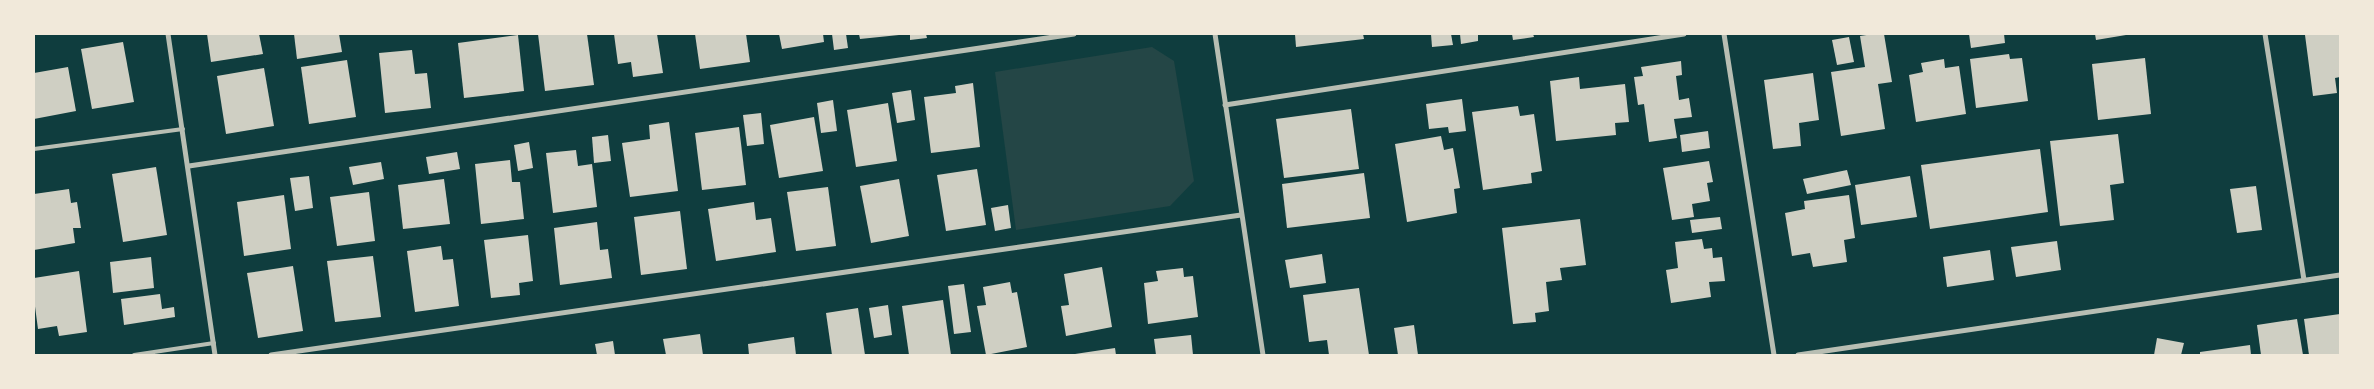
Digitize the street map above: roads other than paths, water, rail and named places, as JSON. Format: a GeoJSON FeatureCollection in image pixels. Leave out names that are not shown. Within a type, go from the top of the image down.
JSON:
{"type":"FeatureCollection","features":[{"type":"Feature","properties":{"kind":"street"},"geometry":{"type":"LineString","coordinates":[[168,34],[189,166],[215,355]]}},
{"type":"Feature","properties":{"kind":"street"},"geometry":{"type":"LineString","coordinates":[[189,166],[1074,34]]}},
{"type":"Feature","properties":{"kind":"street"},"geometry":{"type":"LineString","coordinates":[[1215,34],[1263,355]]}},
{"type":"Feature","properties":{"kind":"street"},"geometry":{"type":"LineString","coordinates":[[1225,106],[1684,34]]}},
{"type":"Feature","properties":{"kind":"street"},"geometry":{"type":"LineString","coordinates":[[1724,34],[1774,355]]}},
{"type":"Feature","properties":{"kind":"street"},"geometry":{"type":"LineString","coordinates":[[2265,34],[2304,280]]}},
{"type":"Feature","properties":{"kind":"street"},"geometry":{"type":"LineString","coordinates":[[271,355],[1242,215]]}},
{"type":"Feature","properties":{"kind":"street"},"geometry":{"type":"LineString","coordinates":[[1798,355],[2340,275]]}},
{"type":"Feature","properties":{"kind":"lane"},"geometry":{"type":"LineString","coordinates":[[34,149],[182,129]]}},
{"type":"Feature","properties":{"kind":"lane"},"geometry":{"type":"LineString","coordinates":[[134,355],[214,343]]}}]}
